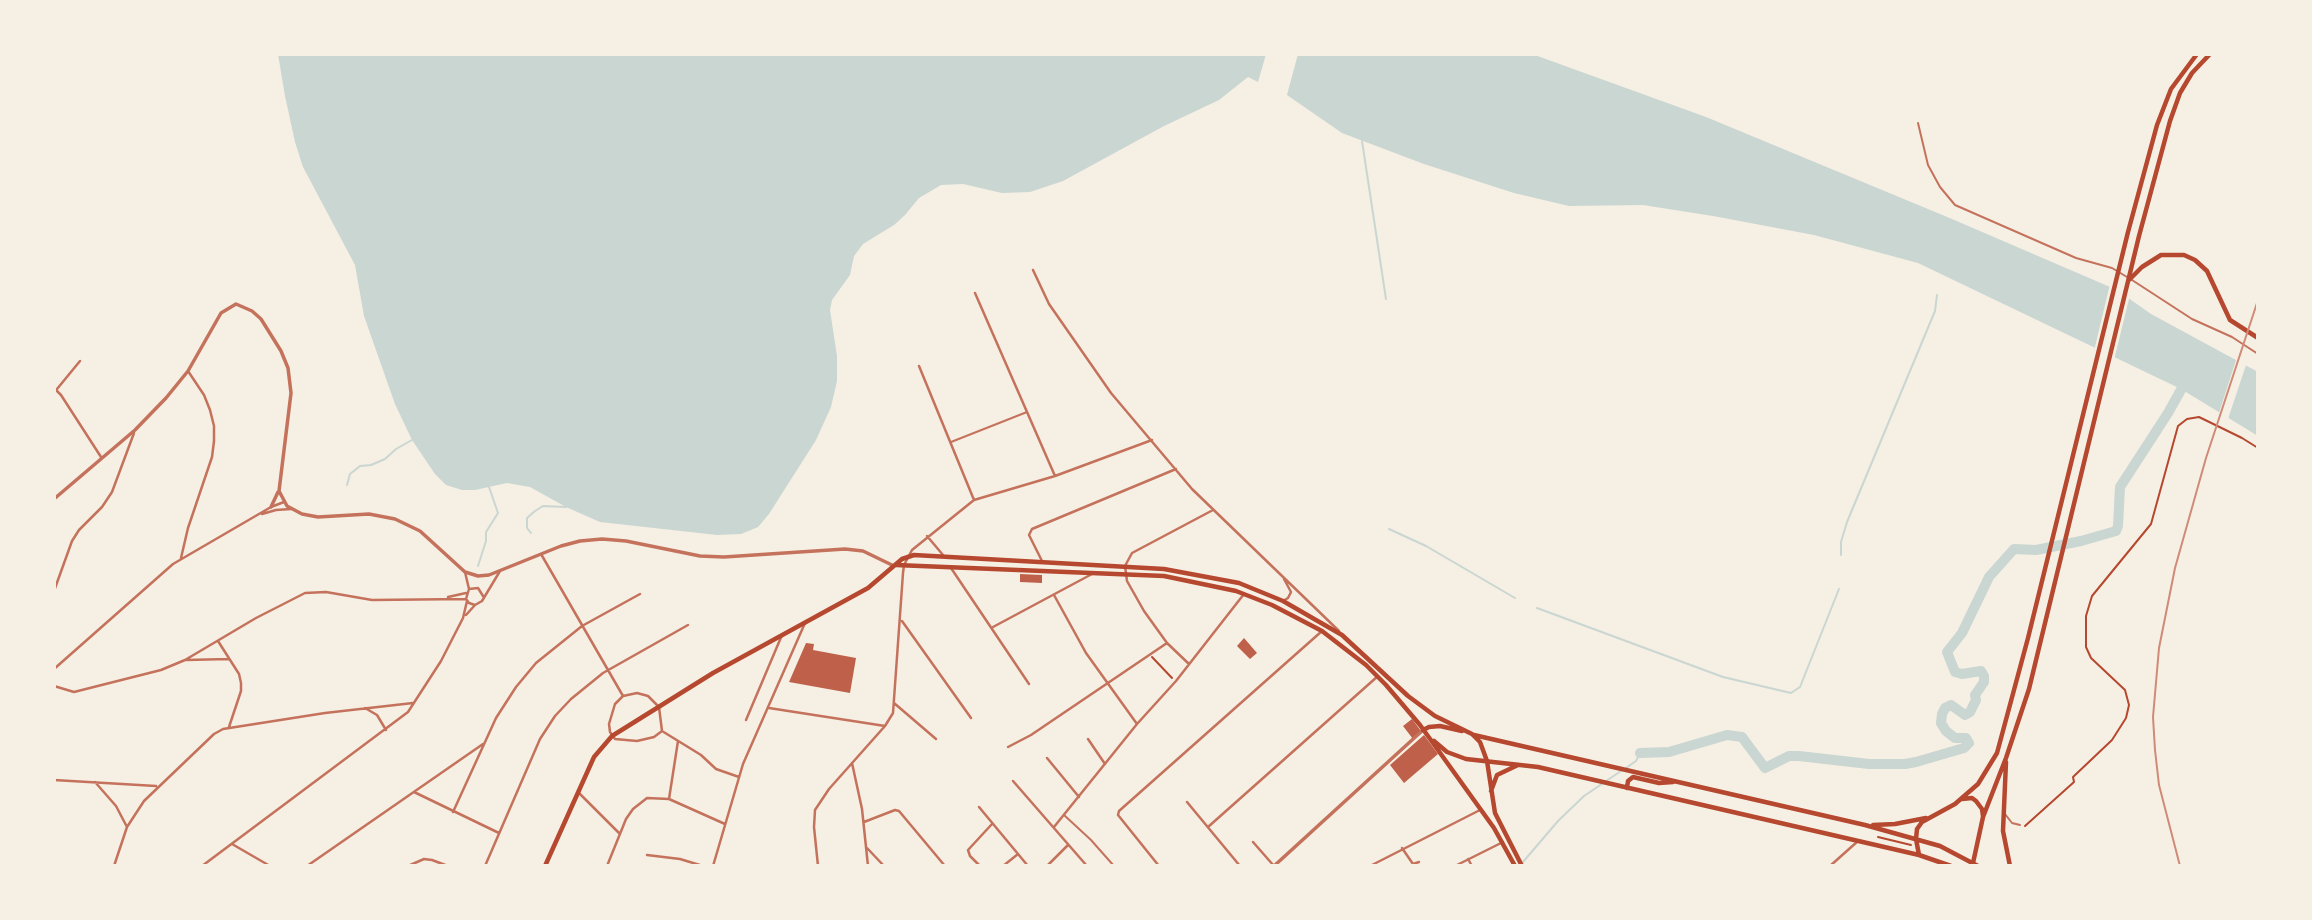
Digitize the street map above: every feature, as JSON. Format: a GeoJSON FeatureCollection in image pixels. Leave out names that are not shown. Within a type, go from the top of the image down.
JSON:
{"type":"FeatureCollection","features":[{"type":"Feature","properties":{"kind":"main road"},"geometry":{"type":"LineString","coordinates":[[1919,855],[1917,829],[1923,822],[1962,799],[1978,784],[1989,769],[2004,732],[2128,232],[2162,108],[2171,89],[2197,54]]}},
{"type":"Feature","properties":{"kind":"main road"},"geometry":{"type":"LineString","coordinates":[[1423,730],[1440,726],[1865,825],[1940,846],[1974,865],[1983,817],[2029,689],[2139,236],[2173,110],[2192,73],[2210,54]]}},
{"type":"Feature","properties":{"kind":"main road"},"geometry":{"type":"LineString","coordinates":[[2191,62],[2192,73]]}},
{"type":"Feature","properties":{"kind":"main road"},"geometry":{"type":"LineString","coordinates":[[2129,280],[2161,255],[2173,254],[2195,260],[2207,271],[2230,320],[2258,338]]}},
{"type":"Feature","properties":{"kind":"main road"},"geometry":{"type":"LineString","coordinates":[[545,866],[594,757],[612,736],[713,673],[868,588],[908,556],[1164,569],[1239,583],[1283,601],[1342,635],[1427,711],[1472,734],[1482,747],[1495,813],[1522,866]]}},
{"type":"Feature","properties":{"kind":"main road"},"geometry":{"type":"LineString","coordinates":[[895,566],[949,565],[1164,576],[1244,594],[1272,605],[1322,631],[1378,676],[1423,730],[1503,842],[1515,866]]}},
{"type":"Feature","properties":{"kind":"main road"},"geometry":{"type":"LineString","coordinates":[[1423,730],[1440,747],[1454,755],[1523,764],[1919,855],[1952,865]]}},
{"type":"Feature","properties":{"kind":"main road"},"geometry":{"type":"LineString","coordinates":[[2006,758],[2003,831],[2010,866]]}},
{"type":"Feature","properties":{"kind":"main road"},"geometry":{"type":"LineString","coordinates":[[1490,795],[1497,775],[1523,764]]}},
{"type":"Feature","properties":{"kind":"main road"},"geometry":{"type":"LineString","coordinates":[[1627,788],[1628,781],[1633,777],[1659,783],[1681,782]]}},
{"type":"Feature","properties":{"kind":"main road"},"geometry":{"type":"LineString","coordinates":[[1962,799],[1972,798],[1976,801],[1982,808],[1983,817]]}},
{"type":"Feature","properties":{"kind":"main road"},"geometry":{"type":"LineString","coordinates":[[1865,825],[1895,824],[1934,816]]}},
{"type":"Feature","properties":{"kind":"street"},"geometry":{"type":"LineString","coordinates":[[1033,270],[1049,304],[1111,393],[1213,510],[1342,635]]}},
{"type":"Feature","properties":{"kind":"street"},"geometry":{"type":"LineString","coordinates":[[975,293],[1055,476]]}},
{"type":"Feature","properties":{"kind":"street"},"geometry":{"type":"LineString","coordinates":[[54,499],[135,430],[166,398],[188,371],[221,313],[236,304],[252,311],[261,319],[288,368],[291,393],[279,491],[271,507]]}},
{"type":"Feature","properties":{"kind":"street"},"geometry":{"type":"LineString","coordinates":[[80,361],[55,389],[101,458]]}},
{"type":"Feature","properties":{"kind":"street"},"geometry":{"type":"LineString","coordinates":[[919,366],[974,500]]}},
{"type":"Feature","properties":{"kind":"street"},"geometry":{"type":"LineString","coordinates":[[181,559],[212,457],[214,441],[211,410],[188,371]]}},
{"type":"Feature","properties":{"kind":"street"},"geometry":{"type":"LineString","coordinates":[[54,591],[72,541],[112,492],[135,430]]}},
{"type":"Feature","properties":{"kind":"street"},"geometry":{"type":"LineString","coordinates":[[818,866],[815,810],[893,713],[904,565],[908,556],[927,536],[974,500],[1055,476],[1152,440]]}},
{"type":"Feature","properties":{"kind":"street"},"geometry":{"type":"LineString","coordinates":[[1042,562],[1030,535],[1032,529],[1176,469]]}},
{"type":"Feature","properties":{"kind":"street"},"geometry":{"type":"LineString","coordinates":[[279,491],[284,502],[292,509],[309,516],[369,514],[395,519],[419,531],[465,572],[484,576],[580,541],[602,540],[626,541],[700,556],[724,557],[845,549],[863,551],[895,566]]}},
{"type":"Feature","properties":{"kind":"street"},"geometry":{"type":"LineString","coordinates":[[54,669],[181,559],[284,502]]}},
{"type":"Feature","properties":{"kind":"street"},"geometry":{"type":"LineString","coordinates":[[255,517],[276,510],[292,509]]}},
{"type":"Feature","properties":{"kind":"street"},"geometry":{"type":"LineString","coordinates":[[1189,664],[1167,643],[1144,611],[1125,573],[1125,566],[1132,553],[1213,510]]}},
{"type":"Feature","properties":{"kind":"street"},"geometry":{"type":"LineString","coordinates":[[927,536],[937,551],[946,556]]}},
{"type":"Feature","properties":{"kind":"street"},"geometry":{"type":"LineString","coordinates":[[541,554],[623,696]]}},
{"type":"Feature","properties":{"kind":"street"},"geometry":{"type":"LineString","coordinates":[[949,565],[1029,684]]}},
{"type":"Feature","properties":{"kind":"street"},"geometry":{"type":"LineString","coordinates":[[202,866],[386,730],[415,703],[463,618],[480,603],[500,571]]}},
{"type":"Feature","properties":{"kind":"street"},"geometry":{"type":"LineString","coordinates":[[463,618],[467,600],[465,572]]}},
{"type":"Feature","properties":{"kind":"street"},"geometry":{"type":"LineString","coordinates":[[993,627],[1096,572]]}},
{"type":"Feature","properties":{"kind":"street"},"geometry":{"type":"LineString","coordinates":[[1282,576],[1291,592],[1283,601]]}},
{"type":"Feature","properties":{"kind":"street"},"geometry":{"type":"LineString","coordinates":[[445,598],[478,588],[484,596]]}},
{"type":"Feature","properties":{"kind":"street"},"geometry":{"type":"LineString","coordinates":[[54,686],[74,692],[161,670],[185,660],[305,593],[326,592],[372,600],[445,598],[467,600],[475,605]]}},
{"type":"Feature","properties":{"kind":"street"},"geometry":{"type":"LineString","coordinates":[[453,812],[483,744],[505,703],[536,663],[582,626],[640,594]]}},
{"type":"Feature","properties":{"kind":"street"},"geometry":{"type":"LineString","coordinates":[[1054,827],[1137,724],[1176,681],[1244,594]]}},
{"type":"Feature","properties":{"kind":"street"},"geometry":{"type":"LineString","coordinates":[[1054,596],[1086,653],[1137,724]]}},
{"type":"Feature","properties":{"kind":"street"},"geometry":{"type":"LineString","coordinates":[[900,620],[971,718]]}},
{"type":"Feature","properties":{"kind":"street"},"geometry":{"type":"LineString","coordinates":[[713,866],[739,777],[805,623]]}},
{"type":"Feature","properties":{"kind":"street"},"geometry":{"type":"LineString","coordinates":[[485,866],[540,738],[571,699],[607,670],[688,625]]}},
{"type":"Feature","properties":{"kind":"street"},"geometry":{"type":"LineString","coordinates":[[1159,866],[1118,816],[1119,811],[1322,631]]}},
{"type":"Feature","properties":{"kind":"street"},"geometry":{"type":"LineString","coordinates":[[746,720],[782,635]]}},
{"type":"Feature","properties":{"kind":"street"},"geometry":{"type":"LineString","coordinates":[[218,641],[239,674],[241,682],[241,691],[229,727]]}},
{"type":"Feature","properties":{"kind":"street"},"geometry":{"type":"LineString","coordinates":[[1008,747],[1031,735],[1167,643]]}},
{"type":"Feature","properties":{"kind":"street"},"geometry":{"type":"LineString","coordinates":[[185,660],[229,659]]}},
{"type":"Feature","properties":{"kind":"street"},"geometry":{"type":"LineString","coordinates":[[1208,827],[1378,676]]}},
{"type":"Feature","properties":{"kind":"street"},"geometry":{"type":"LineString","coordinates":[[623,696],[648,696],[659,707],[662,731],[654,737],[637,741],[620,740],[612,736],[609,724],[612,710],[623,696]]}},
{"type":"Feature","properties":{"kind":"street"},"geometry":{"type":"LineString","coordinates":[[114,866],[127,827],[144,801],[214,734],[229,727],[415,703]]}},
{"type":"Feature","properties":{"kind":"street"},"geometry":{"type":"LineString","coordinates":[[894,703],[936,739]]}},
{"type":"Feature","properties":{"kind":"street"},"geometry":{"type":"LineString","coordinates":[[365,708],[377,715],[386,730]]}},
{"type":"Feature","properties":{"kind":"street"},"geometry":{"type":"LineString","coordinates":[[769,708],[885,726]]}},
{"type":"Feature","properties":{"kind":"street"},"geometry":{"type":"LineString","coordinates":[[1253,842],[1274,866],[1423,730]]}},
{"type":"Feature","properties":{"kind":"street"},"geometry":{"type":"LineString","coordinates":[[662,731],[701,755],[716,769],[739,777]]}},
{"type":"Feature","properties":{"kind":"street"},"geometry":{"type":"LineString","coordinates":[[1088,739],[1105,764]]}},
{"type":"Feature","properties":{"kind":"street"},"geometry":{"type":"LineString","coordinates":[[669,799],[678,741]]}},
{"type":"Feature","properties":{"kind":"street"},"geometry":{"type":"LineString","coordinates":[[307,866],[483,744]]}},
{"type":"Feature","properties":{"kind":"street"},"geometry":{"type":"LineString","coordinates":[[1047,758],[1079,797]]}},
{"type":"Feature","properties":{"kind":"street"},"geometry":{"type":"LineString","coordinates":[[852,763],[864,822],[868,866]]}},
{"type":"Feature","properties":{"kind":"street"},"geometry":{"type":"LineString","coordinates":[[54,780],[158,786]]}},
{"type":"Feature","properties":{"kind":"street"},"geometry":{"type":"LineString","coordinates":[[1013,780],[1087,866]]}},
{"type":"Feature","properties":{"kind":"street"},"geometry":{"type":"LineString","coordinates":[[95,782],[116,806],[127,827]]}},
{"type":"Feature","properties":{"kind":"street"},"geometry":{"type":"LineString","coordinates":[[412,792],[499,833]]}},
{"type":"Feature","properties":{"kind":"street"},"geometry":{"type":"LineString","coordinates":[[578,792],[620,834]]}},
{"type":"Feature","properties":{"kind":"street"},"geometry":{"type":"LineString","coordinates":[[607,866],[626,819],[641,802],[653,797],[669,799],[725,824]]}},
{"type":"Feature","properties":{"kind":"street"},"geometry":{"type":"LineString","coordinates":[[1187,802],[1240,866]]}},
{"type":"Feature","properties":{"kind":"street"},"geometry":{"type":"LineString","coordinates":[[979,807],[1028,866]]}},
{"type":"Feature","properties":{"kind":"street"},"geometry":{"type":"LineString","coordinates":[[864,822],[895,810],[899,811],[944,866]]}},
{"type":"Feature","properties":{"kind":"street"},"geometry":{"type":"LineString","coordinates":[[1370,866],[1480,810]]}},
{"type":"Feature","properties":{"kind":"street"},"geometry":{"type":"LineString","coordinates":[[980,866],[968,850],[993,824]]}},
{"type":"Feature","properties":{"kind":"street"},"geometry":{"type":"LineString","coordinates":[[1830,866],[1858,841]]}},
{"type":"Feature","properties":{"kind":"street"},"geometry":{"type":"LineString","coordinates":[[1458,865],[1503,842]]}},
{"type":"Feature","properties":{"kind":"street"},"geometry":{"type":"LineString","coordinates":[[232,844],[270,866]]}},
{"type":"Feature","properties":{"kind":"street"},"geometry":{"type":"LineString","coordinates":[[1047,866],[1069,845]]}},
{"type":"Feature","properties":{"kind":"street"},"geometry":{"type":"LineString","coordinates":[[867,848],[884,866]]}},
{"type":"Feature","properties":{"kind":"street"},"geometry":{"type":"LineString","coordinates":[[1402,848],[1413,864],[1419,862]]}},
{"type":"Feature","properties":{"kind":"street"},"geometry":{"type":"LineString","coordinates":[[1003,866],[1018,854]]}},
{"type":"Feature","properties":{"kind":"street"},"geometry":{"type":"LineString","coordinates":[[646,855],[680,859],[703,866]]}},
{"type":"Feature","properties":{"kind":"street"},"geometry":{"type":"LineString","coordinates":[[408,866],[424,859],[448,866]]}},
{"type":"Feature","properties":{"kind":"street"},"geometry":{"type":"LineString","coordinates":[[1468,859],[1472,866]]}},
{"type":"Feature","properties":{"kind":"lane"},"geometry":{"type":"LineString","coordinates":[[1918,123],[1928,165],[1940,187],[1955,205],[2076,258],[2112,268],[2192,319],[2232,337],[2258,354]]}},
{"type":"Feature","properties":{"kind":"lane"},"geometry":{"type":"LineString","coordinates":[[951,443],[1028,411]]}},
{"type":"Feature","properties":{"kind":"lane"},"geometry":{"type":"LineString","coordinates":[[2003,811],[2012,823],[2021,825]]}},
{"type":"Feature","properties":{"kind":"lane"},"geometry":{"type":"LineString","coordinates":[[1064,815],[1114,866]]}},
{"type":"Feature","properties":{"kind":"path"},"geometry":{"type":"LineString","coordinates":[[2021,825],[2024,827],[2074,782],[2073,777],[2112,740],[2126,718],[2129,705],[2125,690],[2091,658],[2086,647],[2088,605],[2101,584],[2151,524],[2178,426],[2187,419],[2199,418],[2258,448]]}},
{"type":"Feature","properties":{"kind":"path"},"geometry":{"type":"LineString","coordinates":[[1151,656],[1176,681]]}},
{"type":"Feature","properties":{"kind":"path"},"geometry":{"type":"LineString","coordinates":[[1878,837],[1917,847]]}},
{"type":"Feature","properties":{"kind":"shaded area"},"geometry":{"type":"Polygon","coordinates":[[[278,54],[1266,54],[1258,82],[1248,77],[1219,100],[1164,126],[1063,181],[1030,192],[1002,193],[963,184],[941,185],[919,198],[894,225],[863,244],[854,256],[850,275],[832,300],[830,310],[837,356],[837,381],[831,407],[816,440],[758,527],[741,534],[717,535],[600,522],[530,487],[507,483],[462,490],[446,485],[435,474],[412,440],[395,404],[364,316],[355,265],[303,167],[295,142],[278,54]]]}},
{"type":"Feature","properties":{"kind":"shaded area"},"geometry":{"type":"Polygon","coordinates":[[[1298,54],[1532,54],[1706,117],[2117,290],[2151,314],[2258,372],[2258,436],[2181,389],[1918,263],[1814,235],[1713,216],[1643,205],[1569,206],[1514,193],[1424,164],[1342,133],[1287,95],[1298,54]]]}},
{"type":"Feature","properties":{"kind":"pier"},"geometry":{"type":"Polygon","coordinates":[[[2110,284],[2130,295],[2114,360],[2094,351],[2110,284]]]}},
{"type":"Feature","properties":{"kind":"pier"},"geometry":{"type":"Polygon","coordinates":[[[2237,357],[2247,362],[2227,422],[2218,416],[2237,357]]]}},
{"type":"Feature","properties":{"kind":"building"},"geometry":{"type":"Polygon","coordinates":[[[1020,574],[1042,575],[1042,583],[1020,582],[1020,574]]]}},
{"type":"Feature","properties":{"kind":"building"},"geometry":{"type":"Polygon","coordinates":[[[1244,638],[1257,653],[1250,659],[1237,646],[1244,638]]]}},
{"type":"Feature","properties":{"kind":"building"},"geometry":{"type":"Polygon","coordinates":[[[806,643],[814,644],[813,650],[856,658],[850,693],[789,682],[806,643]]]}},
{"type":"Feature","properties":{"kind":"building"},"geometry":{"type":"Polygon","coordinates":[[[1412,719],[1421,731],[1413,739],[1403,726],[1412,719]]]}},
{"type":"Feature","properties":{"kind":"building"},"geometry":{"type":"Polygon","coordinates":[[[1424,735],[1438,754],[1404,783],[1390,765],[1424,735]]]}},
{"type":"Feature","properties":{"kind":"waterway"},"geometry":{"type":"LineString","coordinates":[[1362,141],[1386,299]]}},
{"type":"Feature","properties":{"kind":"waterway"},"geometry":{"type":"LineString","coordinates":[[1841,555],[1841,542],[1847,522],[1935,311],[1937,295]]}},
{"type":"Feature","properties":{"kind":"waterway"},"geometry":{"type":"LineString","coordinates":[[1640,753],[1669,752],[1727,735],[1742,737],[1765,768],[1789,756],[1869,764],[1905,764],[1964,748],[1969,743],[1966,738],[1955,738],[1946,731],[1941,723],[1942,714],[1945,708],[1951,705],[1965,715],[1970,712],[1976,700],[1975,695],[1984,682],[1984,676],[1981,671],[1962,674],[1955,672],[1947,652],[1962,633],[1989,577],[2014,549],[2036,550],[2116,531],[2120,487],[2187,379]]}},
{"type":"Feature","properties":{"kind":"waterway"},"geometry":{"type":"LineString","coordinates":[[347,485],[350,474],[360,466],[385,459],[412,440]]}},
{"type":"Feature","properties":{"kind":"waterway"},"geometry":{"type":"LineString","coordinates":[[478,566],[486,532],[498,513],[489,487]]}},
{"type":"Feature","properties":{"kind":"waterway"},"geometry":{"type":"LineString","coordinates":[[531,533],[527,528],[527,518],[535,511],[543,506],[566,507]]}},
{"type":"Feature","properties":{"kind":"waterway"},"geometry":{"type":"LineString","coordinates":[[1389,529],[1426,546],[1515,598]]}},
{"type":"Feature","properties":{"kind":"waterway"},"geometry":{"type":"LineString","coordinates":[[1537,608],[1723,677],[1791,693],[1800,687],[1839,589]]}},
{"type":"Feature","properties":{"kind":"waterway"},"geometry":{"type":"LineString","coordinates":[[1626,768],[1636,761],[1640,753]]}},
{"type":"Feature","properties":{"kind":"waterway"},"geometry":{"type":"LineString","coordinates":[[1523,862],[1558,821],[1584,796],[1621,771]]}},
{"type":"Feature","properties":{"kind":"railway"},"geometry":{"type":"LineString","coordinates":[[2180,866],[2159,785],[2155,750],[2153,717],[2159,648],[2175,568],[2206,458],[2258,300]]}}]}
